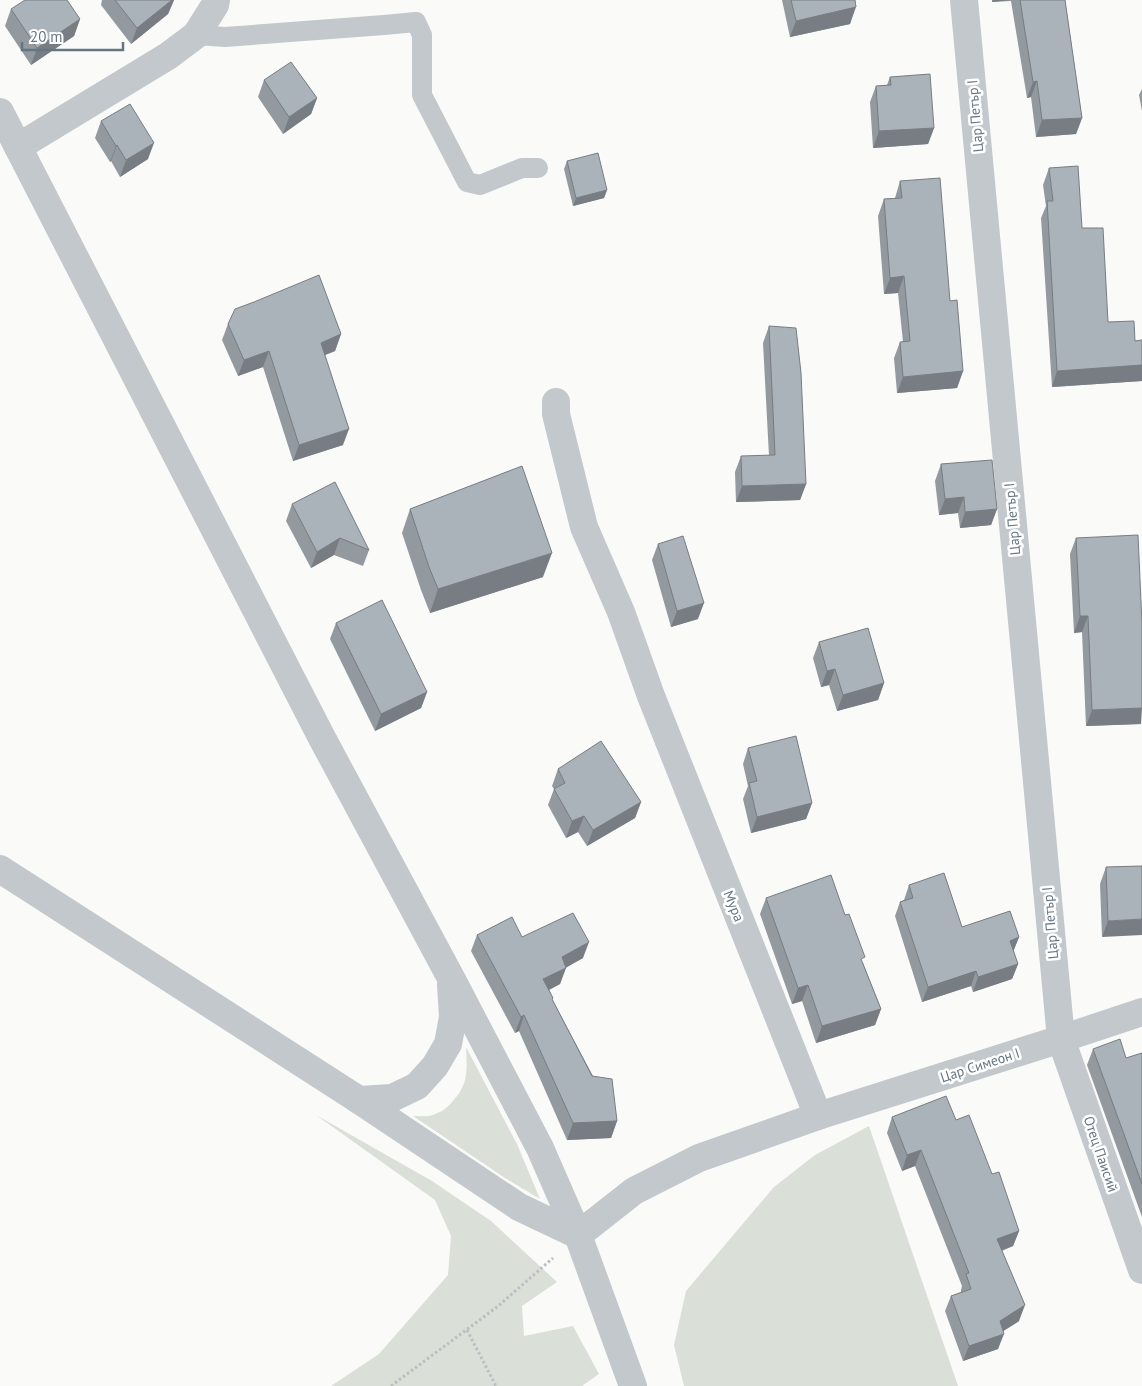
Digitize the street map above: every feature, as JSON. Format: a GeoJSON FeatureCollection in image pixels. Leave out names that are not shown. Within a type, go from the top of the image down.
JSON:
{"type":"FeatureCollection","features":[{"type":"Feature","properties":{"kind":"street"},"geometry":{"type":"LineString","coordinates":[[18,147],[168,56],[196,35],[216,5],[216,0]]}},
{"type":"Feature","properties":{"kind":"street","name":"Цар Петър I"},"geometry":{"type":"LineString","coordinates":[[964,0],[1061,1039]]}},
{"type":"Feature","properties":{"kind":"street"},"geometry":{"type":"LineString","coordinates":[[0,112],[322,738],[540,1148],[578,1235],[633,1386]]}},
{"type":"Feature","properties":{"kind":"street","name":"Мура"},"geometry":{"type":"LineString","coordinates":[[556,402],[556,414],[584,528],[621,612],[651,696],[818,1116]]}},
{"type":"Feature","properties":{"kind":"street"},"geometry":{"type":"LineString","coordinates":[[0,869],[359,1100],[519,1207],[578,1235]]}},
{"type":"Feature","properties":{"kind":"street"},"geometry":{"type":"LineString","coordinates":[[359,1100],[392,1098],[417,1086],[435,1066],[448,1044],[453,1017],[451,978]]}},
{"type":"Feature","properties":{"kind":"street","name":"Цар Симеон I"},"geometry":{"type":"LineString","coordinates":[[578,1235],[634,1191],[699,1158],[818,1116],[1142,1012]]}},
{"type":"Feature","properties":{"kind":"street","name":"Отец Паисий"},"geometry":{"type":"LineString","coordinates":[[1061,1039],[1142,1270]]}},
{"type":"Feature","properties":{"kind":"lane"},"geometry":{"type":"LineString","coordinates":[[196,35],[225,37],[416,22],[422,35],[422,95],[467,182],[480,185],[522,168],[538,168]]}},
{"type":"Feature","properties":{"kind":"path"},"geometry":{"type":"LineString","coordinates":[[391,1386],[498,1307],[578,1235]]}},
{"type":"Feature","properties":{"kind":"path"},"geometry":{"type":"LineString","coordinates":[[467,1330],[496,1386]]}},
{"type":"Feature","properties":{"kind":"shaded area"},"geometry":{"type":"Polygon","coordinates":[[[466,1047],[517,1144],[540,1199],[505,1178],[413,1116],[436,1114],[444,1110],[458,1095],[466,1076],[466,1047]]]}},
{"type":"Feature","properties":{"kind":"shaded area"},"geometry":{"type":"Polygon","coordinates":[[[316,1115],[432,1181],[491,1221],[557,1282],[522,1306],[524,1336],[573,1326],[599,1374],[582,1386],[331,1386],[379,1354],[448,1275],[451,1236],[435,1200],[316,1115]]]}},
{"type":"Feature","properties":{"kind":"shaded area"},"geometry":{"type":"Polygon","coordinates":[[[869,1126],[958,1386],[684,1386],[674,1345],[686,1291],[774,1187],[815,1155],[869,1126]]]}},
{"type":"Feature","properties":{"kind":"building"},"geometry":{"type":"Polygon","coordinates":[[[25,0],[67,0],[80,19],[37,48],[11,9],[25,0]]]}},
{"type":"Feature","properties":{"kind":"building"},"geometry":{"type":"Polygon","coordinates":[[[115,0],[172,0],[137,28],[115,0]]]}},
{"type":"Feature","properties":{"kind":"building"},"geometry":{"type":"Polygon","coordinates":[[[791,0],[855,0],[856,7],[796,21],[791,0]]]}},
{"type":"Feature","properties":{"kind":"building"},"geometry":{"type":"Polygon","coordinates":[[[1020,0],[1065,0],[1082,118],[1042,120],[1037,81],[1033,82],[1020,0]]]}},
{"type":"Feature","properties":{"kind":"building"},"geometry":{"type":"Polygon","coordinates":[[[291,62],[317,98],[289,117],[264,80],[291,62]]]}},
{"type":"Feature","properties":{"kind":"building"},"geometry":{"type":"Polygon","coordinates":[[[930,74],[934,128],[879,131],[876,86],[891,85],[890,77],[930,74]]]}},
{"type":"Feature","properties":{"kind":"building"},"geometry":{"type":"Polygon","coordinates":[[[130,104],[154,143],[126,160],[101,121],[130,104]]]}},
{"type":"Feature","properties":{"kind":"building"},"geometry":{"type":"Polygon","coordinates":[[[598,153],[607,190],[576,198],[567,161],[598,153]]]}},
{"type":"Feature","properties":{"kind":"building"},"geometry":{"type":"Polygon","coordinates":[[[1078,166],[1082,228],[1103,228],[1108,322],[1134,321],[1135,341],[1142,340],[1142,365],[1057,371],[1047,201],[1053,201],[1049,168],[1078,166]]]}},
{"type":"Feature","properties":{"kind":"building"},"geometry":{"type":"Polygon","coordinates":[[[940,178],[950,301],[957,300],[963,371],[903,377],[900,342],[910,341],[904,276],[890,278],[884,199],[902,198],[900,181],[940,178]]]}},
{"type":"Feature","properties":{"kind":"building"},"geometry":{"type":"Polygon","coordinates":[[[319,275],[341,334],[321,343],[349,429],[299,445],[269,351],[244,360],[228,324],[235,309],[319,275]]]}},
{"type":"Feature","properties":{"kind":"building"},"geometry":{"type":"Polygon","coordinates":[[[769,326],[796,328],[801,373],[806,484],[742,486],[741,456],[775,455],[769,326]]]}},
{"type":"Feature","properties":{"kind":"building"},"geometry":{"type":"Polygon","coordinates":[[[992,460],[997,509],[965,512],[964,497],[945,499],[941,464],[992,460]]]}},
{"type":"Feature","properties":{"kind":"building"},"geometry":{"type":"Polygon","coordinates":[[[522,466],[552,553],[438,589],[410,509],[522,466]]]}},
{"type":"Feature","properties":{"kind":"building"},"geometry":{"type":"Polygon","coordinates":[[[335,482],[369,550],[340,538],[317,552],[292,504],[335,482]]]}},
{"type":"Feature","properties":{"kind":"building"},"geometry":{"type":"Polygon","coordinates":[[[1138,535],[1142,624],[1142,708],[1092,710],[1088,616],[1080,616],[1076,538],[1138,535]]]}},
{"type":"Feature","properties":{"kind":"building"},"geometry":{"type":"Polygon","coordinates":[[[683,536],[704,603],[677,611],[658,544],[683,536]]]}},
{"type":"Feature","properties":{"kind":"building"},"geometry":{"type":"Polygon","coordinates":[[[382,600],[427,692],[381,714],[336,623],[382,600]]]}},
{"type":"Feature","properties":{"kind":"building"},"geometry":{"type":"Polygon","coordinates":[[[868,628],[884,683],[843,695],[835,669],[827,671],[819,642],[868,628]]]}},
{"type":"Feature","properties":{"kind":"building"},"geometry":{"type":"Polygon","coordinates":[[[796,736],[812,803],[757,817],[749,783],[757,781],[748,748],[796,736]]]}},
{"type":"Feature","properties":{"kind":"building"},"geometry":{"type":"Polygon","coordinates":[[[601,741],[641,802],[593,830],[584,816],[572,821],[554,789],[565,783],[558,769],[601,741]]]}},
{"type":"Feature","properties":{"kind":"building"},"geometry":{"type":"Polygon","coordinates":[[[1142,866],[1142,919],[1108,921],[1106,867],[1142,866]]]}},
{"type":"Feature","properties":{"kind":"building"},"geometry":{"type":"Polygon","coordinates":[[[944,873],[962,927],[1010,911],[1019,937],[1010,941],[1018,964],[978,977],[976,971],[928,987],[900,902],[913,898],[909,885],[944,873]]]}},
{"type":"Feature","properties":{"kind":"building"},"geometry":{"type":"Polygon","coordinates":[[[831,875],[845,915],[849,914],[865,957],[861,959],[881,1009],[822,1026],[808,985],[798,988],[766,898],[831,875]]]}},
{"type":"Feature","properties":{"kind":"building"},"geometry":{"type":"Polygon","coordinates":[[[573,913],[589,942],[562,957],[566,968],[543,979],[592,1076],[612,1079],[617,1121],[573,1123],[524,1015],[521,1017],[477,935],[512,917],[522,937],[573,913]]]}},
{"type":"Feature","properties":{"kind":"building"},"geometry":{"type":"Polygon","coordinates":[[[1120,1039],[1126,1058],[1142,1053],[1142,1184],[1093,1049],[1120,1039]]]}},
{"type":"Feature","properties":{"kind":"building"},"geometry":{"type":"Polygon","coordinates":[[[946,1096],[956,1120],[969,1115],[992,1174],[999,1172],[1019,1231],[997,1239],[1025,1305],[1000,1321],[1004,1334],[969,1346],[951,1296],[971,1289],[966,1274],[969,1273],[921,1150],[907,1155],[892,1117],[946,1096]]]}}]}
